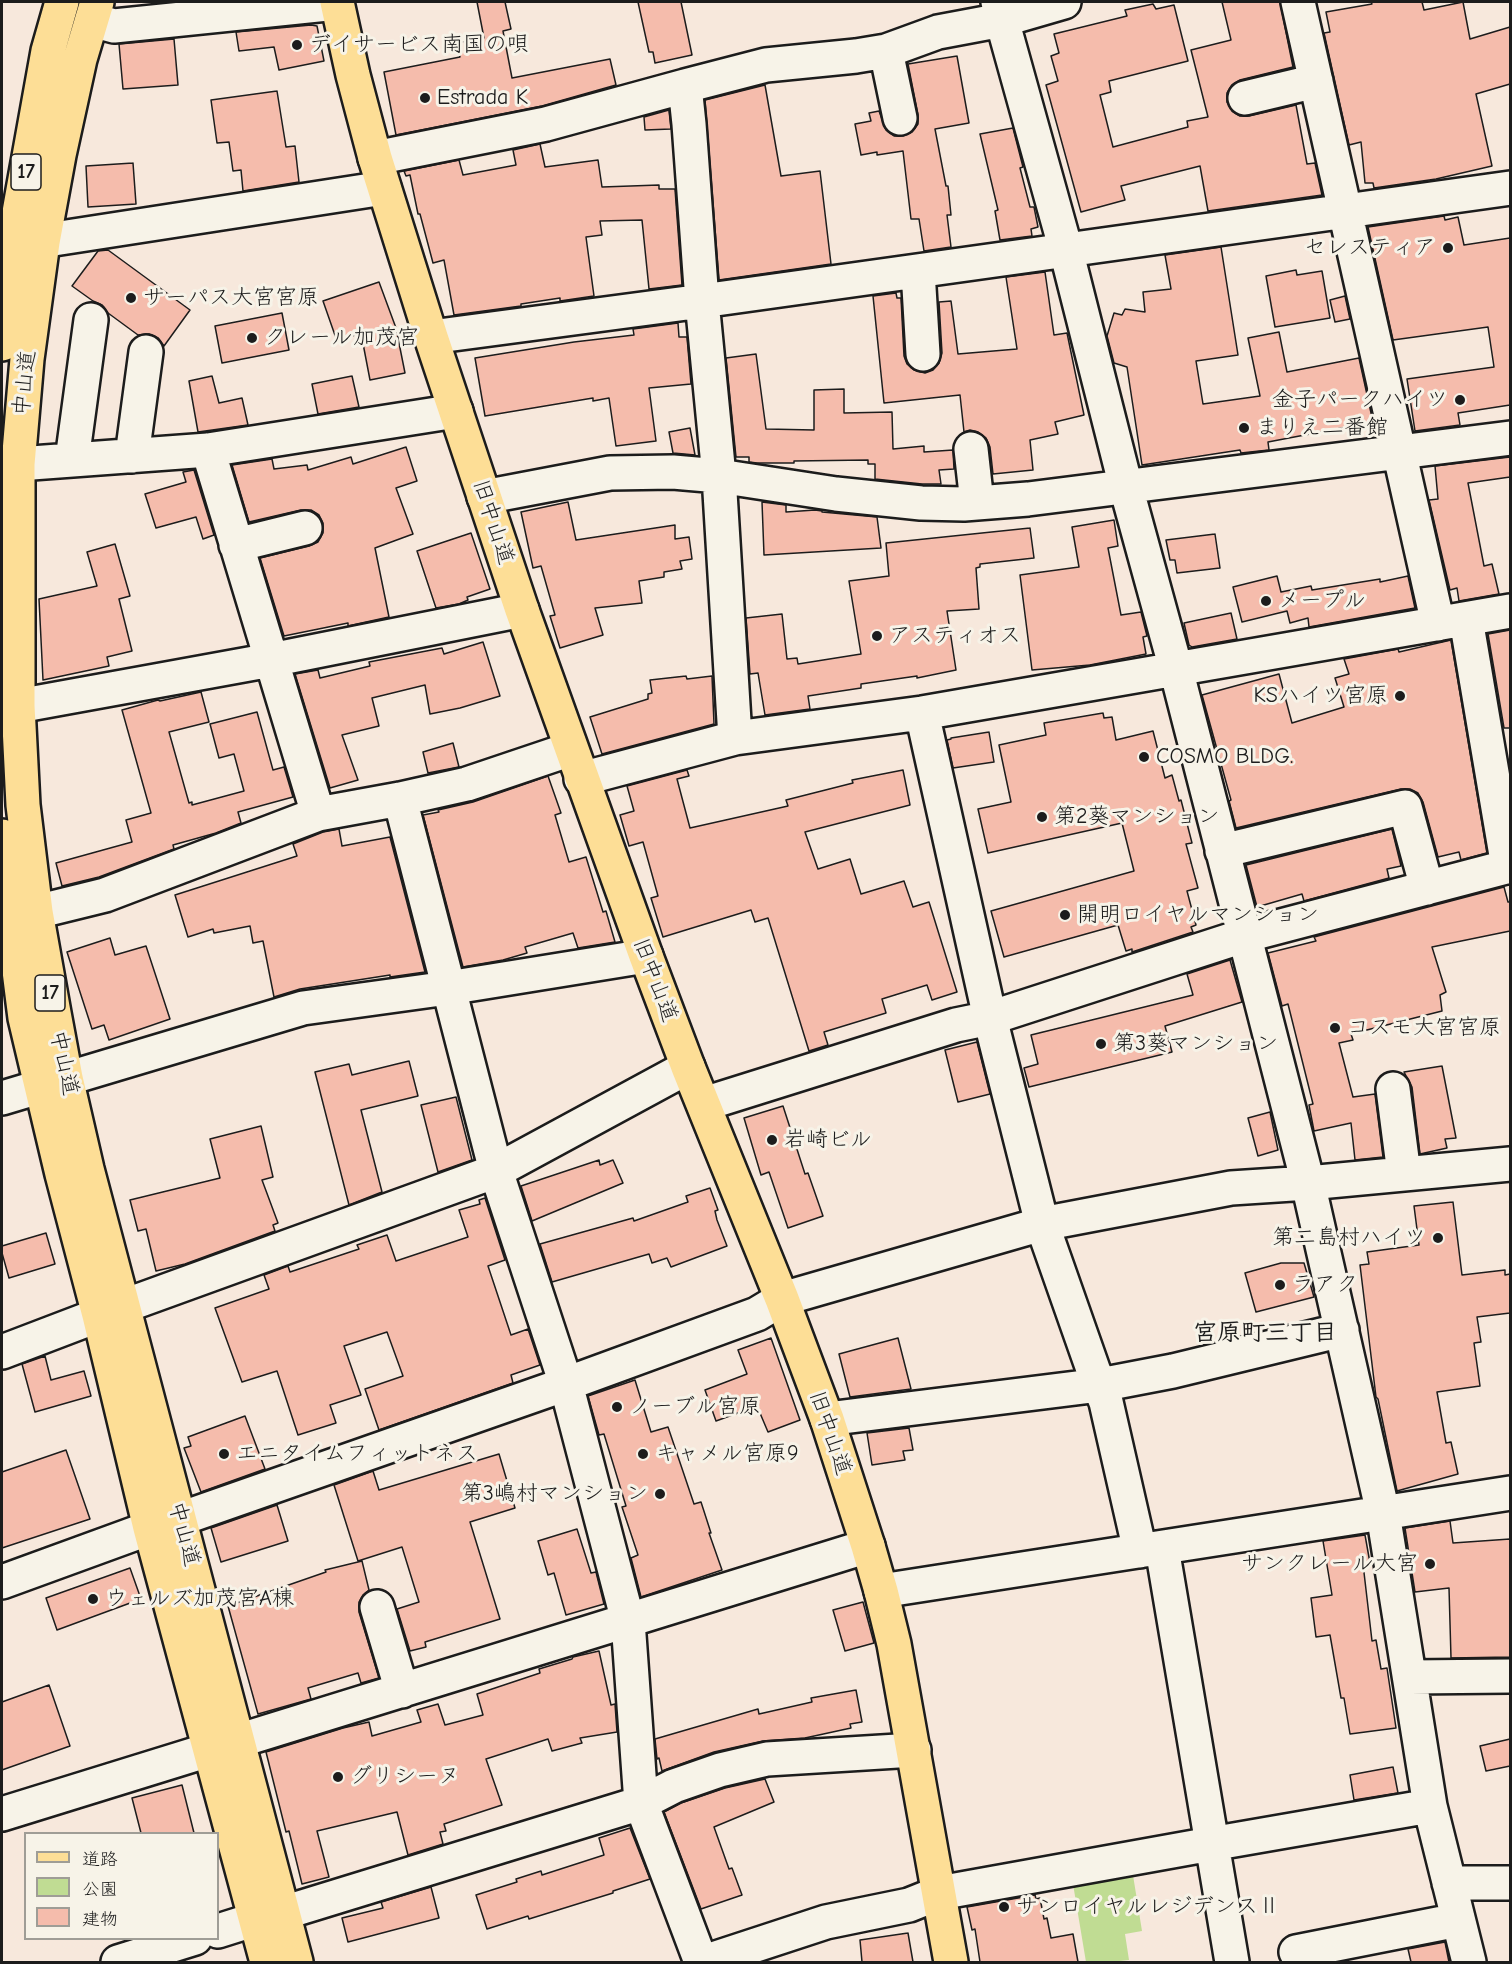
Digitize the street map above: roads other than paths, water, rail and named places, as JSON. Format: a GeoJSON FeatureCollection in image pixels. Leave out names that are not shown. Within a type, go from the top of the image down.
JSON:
{"type":"FeatureCollection","features":[{"type":"Feature","properties":{"kind":"main road","name":"中山道"},"geometry":{"type":"LineString","coordinates":[[2,344],[48,51],[62,2]]}},
{"type":"Feature","properties":{"kind":"main road","name":"旧中山道"},"geometry":{"type":"LineString","coordinates":[[337,2],[353,75],[379,173],[522,610],[645,956],[782,1299],[826,1419],[867,1546],[881,1591],[914,1750],[951,1962]]}},
{"type":"Feature","properties":{"kind":"main road","name":"中山道"},"geometry":{"type":"LineString","coordinates":[[16,917],[23,805],[10,707],[18,464],[27,359],[19,245],[95,11]]}},
{"type":"Feature","properties":{"kind":"main road","name":"中山道"},"geometry":{"type":"LineString","coordinates":[[2,836],[16,917],[54,1082],[87,1169],[111,1311],[165,1523],[269,1916],[296,1962]]}},
{"type":"Feature","properties":{"kind":"main road","name":"中山道"},"geometry":{"type":"LineString","coordinates":[[267,1962],[269,1916]]}},
{"type":"Feature","properties":{"kind":"street"},"geometry":{"type":"LineString","coordinates":[[95,11],[114,26],[337,2]]}},
{"type":"Feature","properties":{"kind":"street"},"geometry":{"type":"LineString","coordinates":[[19,245],[379,173],[546,124],[766,65],[886,51],[1000,11],[1064,2]]}},
{"type":"Feature","properties":{"kind":"street"},"geometry":{"type":"LineString","coordinates":[[704,1104],[956,1025],[990,1018],[1243,936],[1509,866],[1452,621],[1398,452],[1298,2]]}},
{"type":"Feature","properties":{"kind":"street"},"geometry":{"type":"LineString","coordinates":[[1000,11],[1066,250],[1308,1183],[1383,1513],[1430,1806],[1469,1962]]}},
{"type":"Feature","properties":{"kind":"street"},"geometry":{"type":"LineString","coordinates":[[886,51],[900,118]]}},
{"type":"Feature","properties":{"kind":"street"},"geometry":{"type":"LineString","coordinates":[[1245,98],[1316,81]]}},
{"type":"Feature","properties":{"kind":"street"},"geometry":{"type":"LineString","coordinates":[[685,86],[719,476],[735,738]]}},
{"type":"Feature","properties":{"kind":"street"},"geometry":{"type":"LineString","coordinates":[[431,337],[1510,188]]}},
{"type":"Feature","properties":{"kind":"street"},"geometry":{"type":"LineString","coordinates":[[918,271],[923,354]]}},
{"type":"Feature","properties":{"kind":"street"},"geometry":{"type":"LineString","coordinates":[[72,460],[91,320]]}},
{"type":"Feature","properties":{"kind":"street"},"geometry":{"type":"LineString","coordinates":[[132,456],[146,352]]}},
{"type":"Feature","properties":{"kind":"street"},"geometry":{"type":"LineString","coordinates":[[18,464],[208,450],[456,411]]}},
{"type":"Feature","properties":{"kind":"street"},"geometry":{"type":"LineString","coordinates":[[484,497],[610,473],[673,472],[921,503],[1028,500],[1510,438]]}},
{"type":"Feature","properties":{"kind":"street"},"geometry":{"type":"LineString","coordinates":[[970,449],[977,502]]}},
{"type":"Feature","properties":{"kind":"street"},"geometry":{"type":"LineString","coordinates":[[208,450],[318,814]]}},
{"type":"Feature","properties":{"kind":"street"},"geometry":{"type":"LineString","coordinates":[[236,545],[305,528]]}},
{"type":"Feature","properties":{"kind":"street"},"geometry":{"type":"LineString","coordinates":[[10,707],[271,660],[522,610]]}},
{"type":"Feature","properties":{"kind":"street"},"geometry":{"type":"LineString","coordinates":[[16,917],[105,895],[318,814],[576,764],[735,738],[922,713],[1510,611]]}},
{"type":"Feature","properties":{"kind":"street"},"geometry":{"type":"LineString","coordinates":[[922,713],[990,1018],[1042,1224],[1107,1402],[1151,1549],[1211,1844],[1232,1962]]}},
{"type":"Feature","properties":{"kind":"street"},"geometry":{"type":"LineString","coordinates":[[400,799],[496,1171],[566,1384],[628,1621],[641,1803],[702,1962],[826,1922],[909,1905],[939,1893],[1430,1806]]}},
{"type":"Feature","properties":{"kind":"street"},"geometry":{"type":"LineString","coordinates":[[1222,851],[1405,807],[1427,888]]}},
{"type":"Feature","properties":{"kind":"street"},"geometry":{"type":"LineString","coordinates":[[2,1098],[303,1008],[448,988],[645,956]]}},
{"type":"Feature","properties":{"kind":"street"},"geometry":{"type":"LineString","coordinates":[[2,1352],[496,1171],[688,1067]]}},
{"type":"Feature","properties":{"kind":"street"},"geometry":{"type":"LineString","coordinates":[[1393,1089],[1404,1174]]}},
{"type":"Feature","properties":{"kind":"street"},"geometry":{"type":"LineString","coordinates":[[2,1582],[566,1384],[757,1314],[782,1299],[1042,1224],[1231,1188],[1510,1164]]}},
{"type":"Feature","properties":{"kind":"street"},"geometry":{"type":"LineString","coordinates":[[826,1419],[1100,1385],[1173,1371],[1342,1330]]}},
{"type":"Feature","properties":{"kind":"street"},"geometry":{"type":"LineString","coordinates":[[881,1591],[1510,1493]]}},
{"type":"Feature","properties":{"kind":"street"},"geometry":{"type":"LineString","coordinates":[[2,1814],[867,1546]]}},
{"type":"Feature","properties":{"kind":"street"},"geometry":{"type":"LineString","coordinates":[[377,1607],[402,1691]]}},
{"type":"Feature","properties":{"kind":"street"},"geometry":{"type":"LineString","coordinates":[[1410,1677],[1510,1676]]}},
{"type":"Feature","properties":{"kind":"street"},"geometry":{"type":"LineString","coordinates":[[219,1931],[641,1803],[674,1786],[720,1770],[767,1759],[914,1750]]}},
{"type":"Feature","properties":{"kind":"street"},"geometry":{"type":"LineString","coordinates":[[1449,1883],[1510,1883]]}},
{"type":"Feature","properties":{"kind":"street"},"geometry":{"type":"LineString","coordinates":[[1296,1952],[1458,1920]]}},
{"type":"Feature","properties":{"kind":"street"},"geometry":{"type":"LineString","coordinates":[[118,1962],[189,1940]]}},
{"type":"Feature","properties":{"kind":"place","name":"デイサービス南国の唄"},"geometry":{"type":"Point","coordinates":[297,45]}},
{"type":"Feature","properties":{"kind":"place","name":"Estrada K"},"geometry":{"type":"Point","coordinates":[425,98]}},
{"type":"Feature","properties":{"kind":"place","name":"セレスティア"},"geometry":{"type":"Point","coordinates":[1448,248]}},
{"type":"Feature","properties":{"kind":"place","name":"サーパス大宮宮原"},"geometry":{"type":"Point","coordinates":[131,298]}},
{"type":"Feature","properties":{"kind":"place","name":"クレール加茂宮"},"geometry":{"type":"Point","coordinates":[252,338]}},
{"type":"Feature","properties":{"kind":"place","name":"金子パークハイツ"},"geometry":{"type":"Point","coordinates":[1460,400]}},
{"type":"Feature","properties":{"kind":"place","name":"まりえ二番館"},"geometry":{"type":"Point","coordinates":[1244,428]}},
{"type":"Feature","properties":{"kind":"place","name":"メープル"},"geometry":{"type":"Point","coordinates":[1266,601]}},
{"type":"Feature","properties":{"kind":"place","name":"アスティオス"},"geometry":{"type":"Point","coordinates":[877,636]}},
{"type":"Feature","properties":{"kind":"place","name":"KSハイツ宮原"},"geometry":{"type":"Point","coordinates":[1400,696]}},
{"type":"Feature","properties":{"kind":"place","name":"COSMO BLDG."},"geometry":{"type":"Point","coordinates":[1144,757]}},
{"type":"Feature","properties":{"kind":"place","name":"第2葵マンション"},"geometry":{"type":"Point","coordinates":[1042,817]}},
{"type":"Feature","properties":{"kind":"place","name":"開明ロイヤルマンション"},"geometry":{"type":"Point","coordinates":[1065,915]}},
{"type":"Feature","properties":{"kind":"place","name":"コスモ大宮宮原"},"geometry":{"type":"Point","coordinates":[1335,1028]}},
{"type":"Feature","properties":{"kind":"place","name":"第3葵マンション"},"geometry":{"type":"Point","coordinates":[1101,1044]}},
{"type":"Feature","properties":{"kind":"place","name":"岩崎ビル"},"geometry":{"type":"Point","coordinates":[772,1140]}},
{"type":"Feature","properties":{"kind":"place","name":"第二島村ハイツ"},"geometry":{"type":"Point","coordinates":[1438,1238]}},
{"type":"Feature","properties":{"kind":"place","name":"ラアク"},"geometry":{"type":"Point","coordinates":[1280,1285]}},
{"type":"Feature","properties":{"kind":"place","name":"ノーブル宮原"},"geometry":{"type":"Point","coordinates":[617,1407]}},
{"type":"Feature","properties":{"kind":"place","name":"エニタイムフィットネス"},"geometry":{"type":"Point","coordinates":[224,1454]}},
{"type":"Feature","properties":{"kind":"place","name":"キャメル宮原9"},"geometry":{"type":"Point","coordinates":[643,1454]}},
{"type":"Feature","properties":{"kind":"place","name":"第3嶋村マンション"},"geometry":{"type":"Point","coordinates":[660,1494]}},
{"type":"Feature","properties":{"kind":"place","name":"サンクレール大宮"},"geometry":{"type":"Point","coordinates":[1430,1564]}},
{"type":"Feature","properties":{"kind":"place","name":"ウェルズ加茂宮A棟"},"geometry":{"type":"Point","coordinates":[93,1599]}},
{"type":"Feature","properties":{"kind":"place","name":"グリシーヌ"},"geometry":{"type":"Point","coordinates":[338,1777]}},
{"type":"Feature","properties":{"kind":"place","name":"サンロイヤルレジデンスⅡ"},"geometry":{"type":"Point","coordinates":[1004,1907]}},
{"type":"Feature","properties":{"kind":"district","name":"宮原町三丁目"},"geometry":{"type":"Point","coordinates":[1265,1333]}}]}
